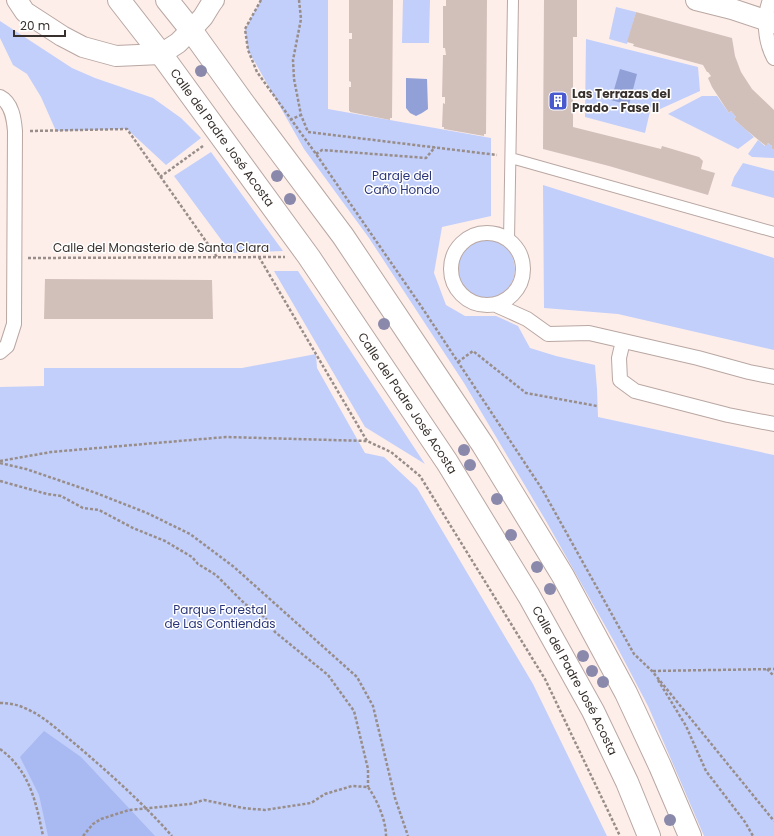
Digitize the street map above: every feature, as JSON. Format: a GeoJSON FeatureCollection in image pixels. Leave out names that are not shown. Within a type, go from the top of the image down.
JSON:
{"type":"FeatureCollection","features":[{"type":"Feature","properties":{"kind":"highway","name":"Calle del Padre José Acosta"},"geometry":{"type":"LineString","coordinates":[[119,0],[161,54],[309,257],[447,462],[529,596],[593,711],[627,782],[649,836]]}},
{"type":"Feature","properties":{"kind":"highway"},"geometry":{"type":"LineString","coordinates":[[167,0],[191,30],[343,236],[483,445],[563,576],[623,686],[690,836]]}},
{"type":"Feature","properties":{"kind":"main road"},"geometry":{"type":"LineString","coordinates":[[6,0],[21,6],[50,29],[84,48],[116,56],[161,54],[178,43],[191,30],[203,17],[212,1]]}},
{"type":"Feature","properties":{"kind":"main road"},"geometry":{"type":"LineString","coordinates":[[696,0],[732,9],[770,22]]}},
{"type":"Feature","properties":{"kind":"street"},"geometry":{"type":"LineString","coordinates":[[509,240],[513,0]]}},
{"type":"Feature","properties":{"kind":"street"},"geometry":{"type":"LineString","coordinates":[[770,0],[770,22],[767,38],[770,51],[774,58]]}},
{"type":"Feature","properties":{"kind":"street"},"geometry":{"type":"LineString","coordinates":[[0,97],[4,99],[14,114],[15,132],[14,324],[7,346],[0,352]]}},
{"type":"Feature","properties":{"kind":"street"},"geometry":{"type":"LineString","coordinates":[[511,158],[774,232]]}},
{"type":"Feature","properties":{"kind":"street"},"geometry":{"type":"LineString","coordinates":[[486,233],[498,235],[509,240],[517,248],[523,269],[517,290],[504,302],[496,305],[484,306],[472,303],[462,296],[454,286],[452,280],[451,262],[455,250],[463,241],[474,235],[486,233]]}},
{"type":"Feature","properties":{"kind":"street"},"geometry":{"type":"LineString","coordinates":[[517,290],[528,319]]}},
{"type":"Feature","properties":{"kind":"street"},"geometry":{"type":"LineString","coordinates":[[496,305],[528,319],[548,334],[589,333],[774,377]]}},
{"type":"Feature","properties":{"kind":"street"},"geometry":{"type":"LineString","coordinates":[[623,341],[619,358],[620,380],[635,391],[728,415],[774,424]]}},
{"type":"Feature","properties":{"kind":"path"},"geometry":{"type":"LineString","coordinates":[[262,0],[245,29],[248,50],[257,72],[422,306],[542,489],[634,654],[652,671],[774,821]]}},
{"type":"Feature","properties":{"kind":"path"},"geometry":{"type":"LineString","coordinates":[[299,0],[301,19],[293,60],[294,78],[301,115],[308,132],[491,154],[511,158]]}},
{"type":"Feature","properties":{"kind":"path"},"geometry":{"type":"LineString","coordinates":[[290,120],[301,115]]}},
{"type":"Feature","properties":{"kind":"path"},"geometry":{"type":"LineString","coordinates":[[15,132],[127,129],[217,257]]}},
{"type":"Feature","properties":{"kind":"path"},"geometry":{"type":"LineString","coordinates":[[160,177],[207,143]]}},
{"type":"Feature","properties":{"kind":"path"},"geometry":{"type":"LineString","coordinates":[[316,154],[322,150],[426,158],[435,147]]}},
{"type":"Feature","properties":{"kind":"path"},"geometry":{"type":"LineString","coordinates":[[259,257],[367,441]]}},
{"type":"Feature","properties":{"kind":"path","name":"Calle del Monasterio de Santa Clara"},"geometry":{"type":"LineString","coordinates":[[14,258],[309,257]]}},
{"type":"Feature","properties":{"kind":"path"},"geometry":{"type":"LineString","coordinates":[[458,362],[473,351],[526,393],[597,406]]}},
{"type":"Feature","properties":{"kind":"path"},"geometry":{"type":"LineString","coordinates":[[0,462],[51,452],[226,437],[367,441],[391,452],[420,476],[545,679],[620,836]]}},
{"type":"Feature","properties":{"kind":"path"},"geometry":{"type":"LineString","coordinates":[[0,462],[26,469],[125,504],[190,534],[234,567],[340,661],[357,677],[373,706],[396,798],[408,836]]}},
{"type":"Feature","properties":{"kind":"path"},"geometry":{"type":"LineString","coordinates":[[0,481],[46,494],[61,496],[83,508],[99,510],[133,528],[165,541],[192,557],[198,564],[216,575],[245,604],[261,614],[269,622],[275,632],[328,675],[354,711],[368,769],[368,787],[374,796],[384,821],[386,836]]}},
{"type":"Feature","properties":{"kind":"path"},"geometry":{"type":"LineString","coordinates":[[766,669],[774,676]]}},
{"type":"Feature","properties":{"kind":"path"},"geometry":{"type":"LineString","coordinates":[[652,671],[774,669]]}},
{"type":"Feature","properties":{"kind":"path"},"geometry":{"type":"LineString","coordinates":[[652,671],[686,726],[706,771],[745,822],[753,836]]}},
{"type":"Feature","properties":{"kind":"path"},"geometry":{"type":"LineString","coordinates":[[0,703],[13,703],[30,711],[47,722],[100,765],[146,808],[172,836]]}},
{"type":"Feature","properties":{"kind":"path"},"geometry":{"type":"LineString","coordinates":[[0,749],[23,772],[31,788],[37,805],[43,836]]}},
{"type":"Feature","properties":{"kind":"path"},"geometry":{"type":"LineString","coordinates":[[83,836],[93,824],[100,819],[129,810],[190,804],[204,800],[243,808],[265,810],[310,803],[325,794],[352,786],[368,787]]}},
{"type":"Feature","properties":{"kind":"green space","name":"Paraje del Caño Hondo"},"geometry":{"type":"Polygon","coordinates":[[[261,0],[328,0],[328,109],[491,138],[491,216],[442,227],[434,273],[446,305],[465,316],[496,316],[518,326],[530,348],[595,365],[598,417],[774,455],[774,836],[704,836],[648,706],[616,645],[546,521],[464,383],[369,238],[304,149],[248,50],[245,29],[261,0]]]}},
{"type":"Feature","properties":{"kind":"green space"},"geometry":{"type":"Polygon","coordinates":[[[403,0],[430,0],[429,43],[402,43],[403,0]]]}},
{"type":"Feature","properties":{"kind":"green space"},"geometry":{"type":"Polygon","coordinates":[[[616,7],[636,12],[627,44],[609,39],[616,7]]]}},
{"type":"Feature","properties":{"kind":"green space"},"geometry":{"type":"Polygon","coordinates":[[[0,21],[72,68],[95,78],[153,98],[181,118],[201,138],[166,165],[127,129],[56,131],[41,97],[27,74],[13,65],[0,38],[0,21]]]}},
{"type":"Feature","properties":{"kind":"green space"},"geometry":{"type":"Polygon","coordinates":[[[586,39],[698,67],[700,91],[658,110],[651,107],[645,133],[585,117],[586,39]]]}},
{"type":"Feature","properties":{"kind":"green space"},"geometry":{"type":"Polygon","coordinates":[[[702,96],[717,96],[729,113],[731,111],[736,117],[734,119],[754,137],[738,149],[668,114],[702,96]]]}},
{"type":"Feature","properties":{"kind":"green space"},"geometry":{"type":"Polygon","coordinates":[[[758,140],[765,146],[768,143],[772,146],[771,148],[774,150],[774,158],[752,157],[748,154],[758,140]]]}},
{"type":"Feature","properties":{"kind":"green space"},"geometry":{"type":"Polygon","coordinates":[[[211,152],[283,251],[231,253],[174,176],[211,152]]]}},
{"type":"Feature","properties":{"kind":"green space"},"geometry":{"type":"Polygon","coordinates":[[[743,163],[774,171],[774,198],[731,186],[734,177],[743,163]]]}},
{"type":"Feature","properties":{"kind":"green space"},"geometry":{"type":"Polygon","coordinates":[[[543,185],[774,258],[774,350],[618,314],[544,308],[543,185]]]}},
{"type":"Feature","properties":{"kind":"green space"},"geometry":{"type":"Polygon","coordinates":[[[486,240],[502,245],[510,253],[515,269],[510,285],[502,293],[486,298],[470,293],[462,285],[457,269],[462,253],[470,245],[486,240]]]}},
{"type":"Feature","properties":{"kind":"green space"},"geometry":{"type":"Polygon","coordinates":[[[274,271],[298,271],[425,464],[365,427],[274,271]]]}},
{"type":"Feature","properties":{"kind":"green space","name":"Parque Forestal de Las Contiendas"},"geometry":{"type":"Polygon","coordinates":[[[316,354],[317,368],[365,453],[384,457],[417,488],[533,684],[607,836],[0,836],[0,387],[44,386],[44,368],[242,368],[316,354]]]}},
{"type":"Feature","properties":{"kind":"shaded area"},"geometry":{"type":"Polygon","coordinates":[[[620,69],[637,74],[629,105],[611,100],[620,69]]]}},
{"type":"Feature","properties":{"kind":"shaded area"},"geometry":{"type":"Polygon","coordinates":[[[406,78],[427,79],[428,109],[416,116],[410,113],[406,108],[406,78]]]}},
{"type":"Feature","properties":{"kind":"shaded area"},"geometry":{"type":"Polygon","coordinates":[[[44,731],[81,757],[155,836],[48,836],[39,795],[20,757],[44,731]]]}},
{"type":"Feature","properties":{"kind":"building"},"geometry":{"type":"Polygon","coordinates":[[[349,0],[393,0],[392,118],[390,118],[390,120],[349,111],[349,87],[351,87],[351,82],[349,81],[349,39],[352,39],[352,33],[349,33],[349,0]]]}},
{"type":"Feature","properties":{"kind":"building"},"geometry":{"type":"Polygon","coordinates":[[[446,0],[487,0],[486,134],[484,134],[484,136],[444,129],[444,127],[442,127],[443,103],[445,104],[445,97],[442,97],[443,55],[446,55],[445,48],[443,48],[443,6],[446,6],[446,0]]]}},
{"type":"Feature","properties":{"kind":"building","name":"Las Terrazas del Prado - Fase II"},"geometry":{"type":"Polygon","coordinates":[[[544,0],[577,0],[577,37],[573,37],[573,127],[661,149],[662,146],[699,157],[703,161],[701,169],[715,173],[708,195],[609,166],[543,149],[544,0]]]}},
{"type":"Feature","properties":{"kind":"building"},"geometry":{"type":"Polygon","coordinates":[[[636,12],[732,38],[735,56],[741,72],[752,89],[774,110],[774,150],[771,148],[772,146],[768,143],[766,146],[734,119],[736,117],[731,111],[729,113],[712,87],[708,78],[711,76],[703,65],[633,46],[634,44],[627,42],[636,12]]]}},
{"type":"Feature","properties":{"kind":"building"},"geometry":{"type":"Polygon","coordinates":[[[45,279],[212,280],[213,319],[44,319],[45,279]]]}},
{"type":"Feature","properties":{"kind":"place","name":"Las Terrazas del Prado - Fase II"},"geometry":{"type":"Point","coordinates":[558,101]}}]}
